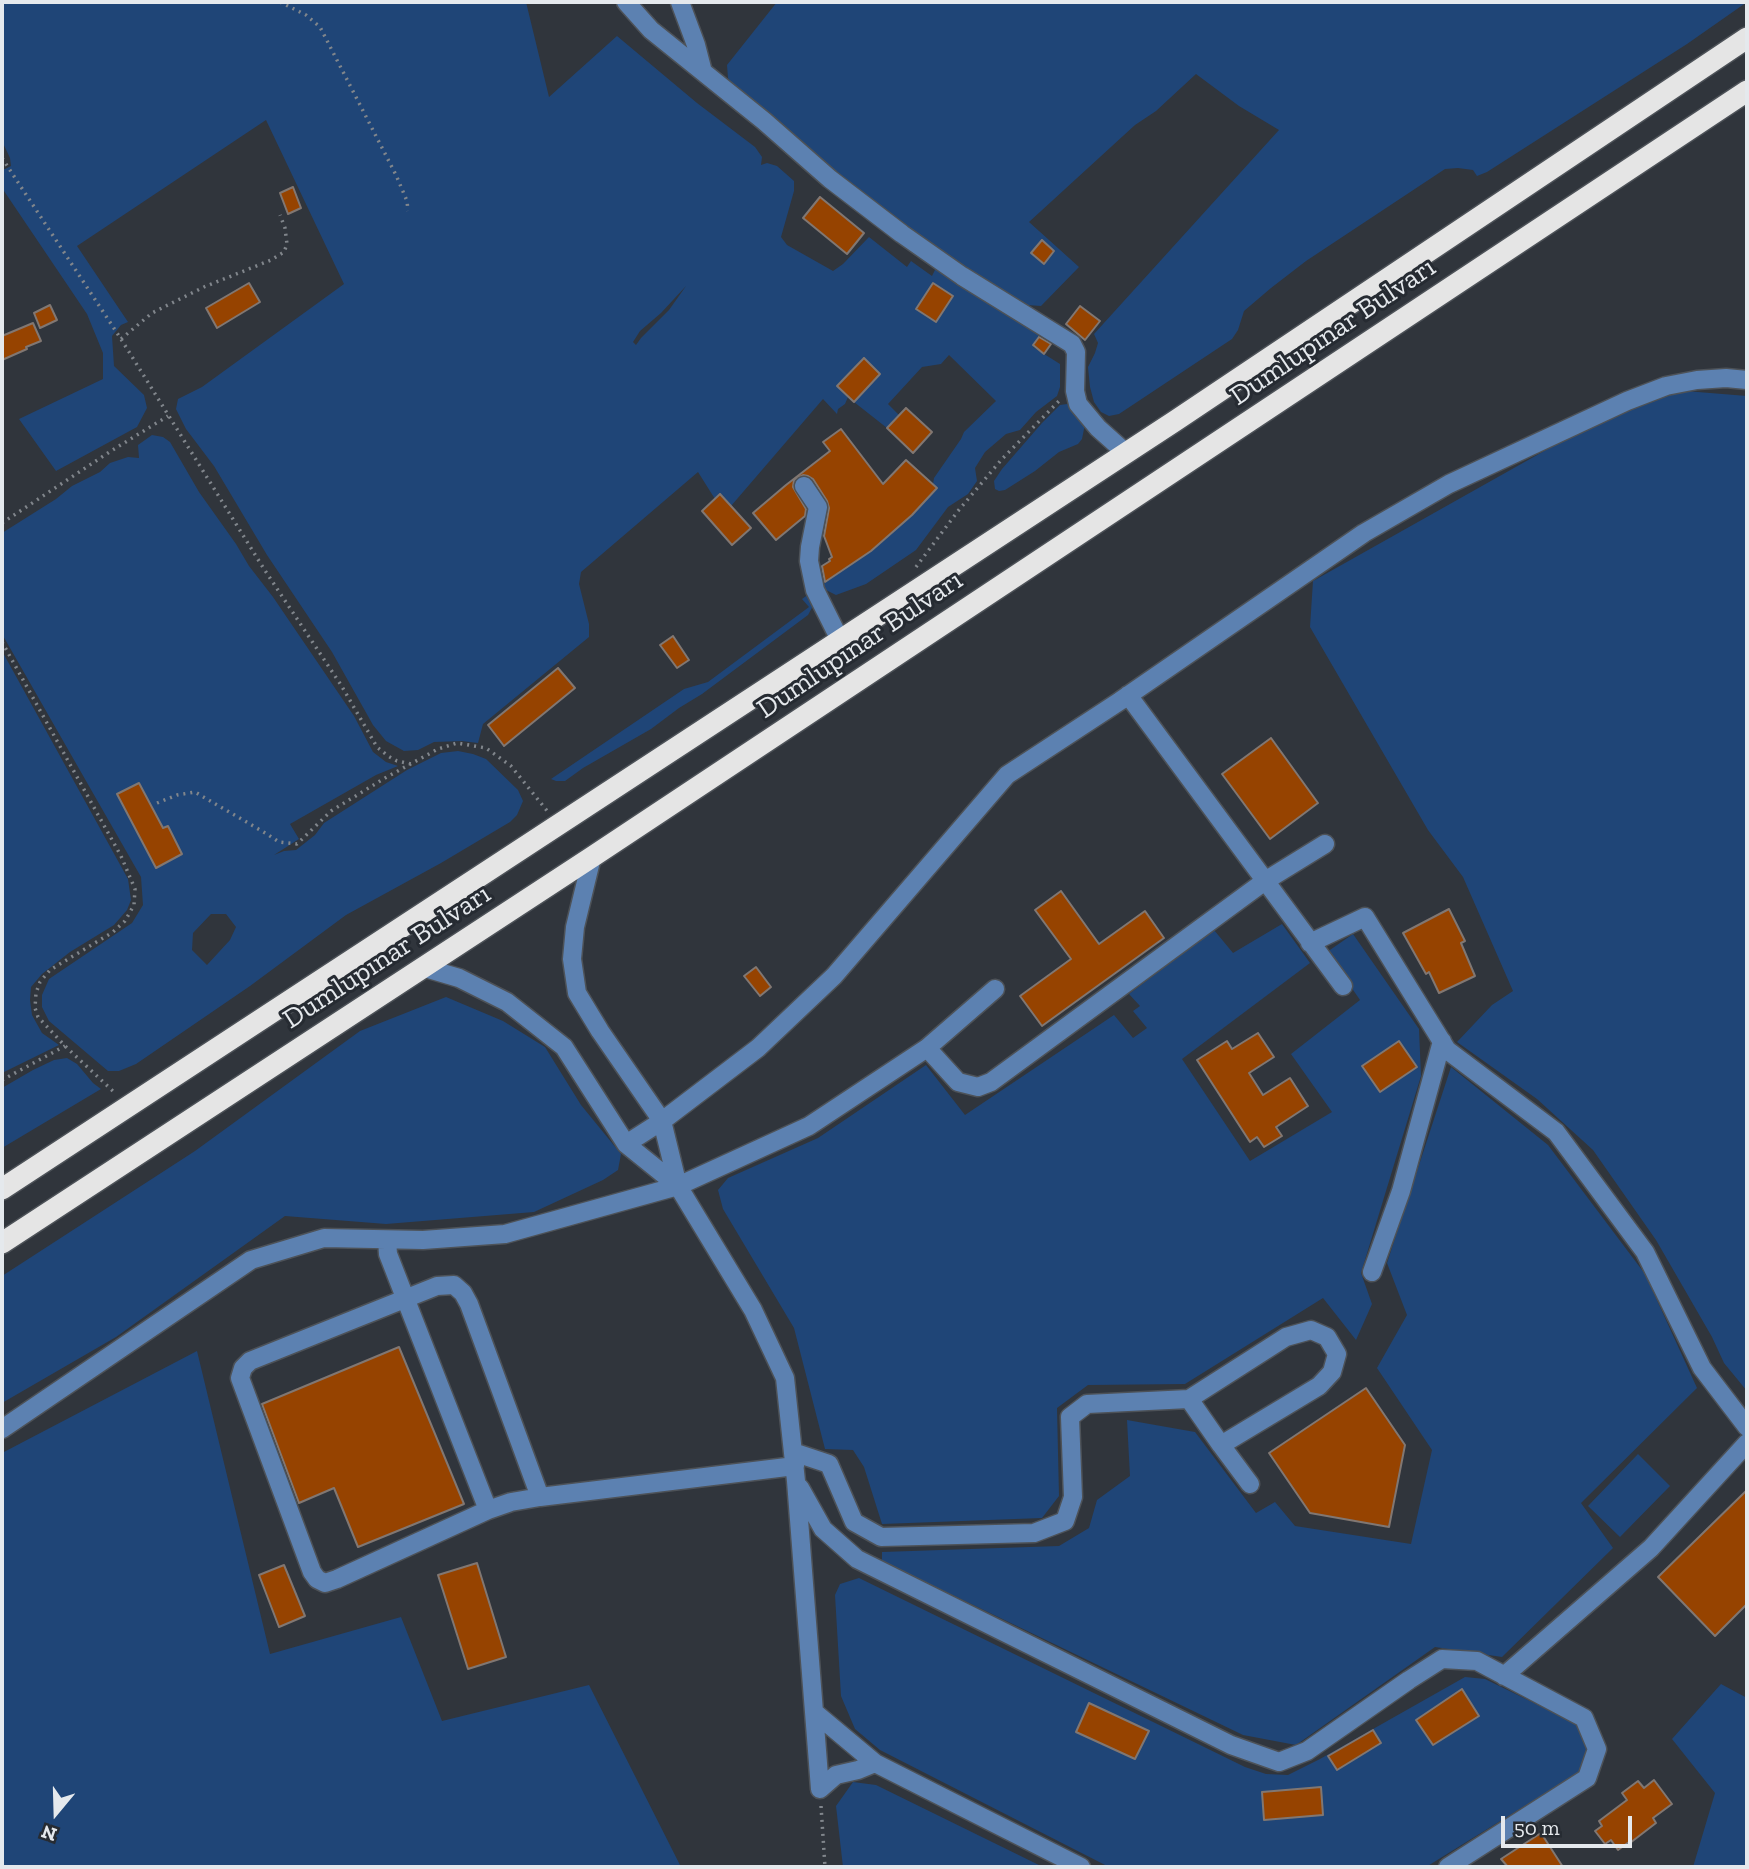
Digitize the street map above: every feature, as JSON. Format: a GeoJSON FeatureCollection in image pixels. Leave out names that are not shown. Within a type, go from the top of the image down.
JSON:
{"type":"FeatureCollection","features":[{"type":"Feature","properties":{"kind":"highway","name":"Dumlupınar Bulvarı"},"geometry":{"type":"LineString","coordinates":[[2,1189],[1126,453],[1747,38]]}},
{"type":"Feature","properties":{"kind":"highway","name":"Dumlupınar Bulvarı"},"geometry":{"type":"LineString","coordinates":[[2,1243],[592,857],[1747,90]]}},
{"type":"Feature","properties":{"kind":"street"},"geometry":{"type":"LineString","coordinates":[[626,2],[651,30],[764,121],[830,179],[902,234],[962,275],[1072,344],[1076,352],[1075,391],[1078,404],[1098,428],[1126,453]]}},
{"type":"Feature","properties":{"kind":"street"},"geometry":{"type":"LineString","coordinates":[[680,2],[703,72]]}},
{"type":"Feature","properties":{"kind":"street"},"geometry":{"type":"LineString","coordinates":[[626,1144],[662,1121],[758,1048],[834,976],[1007,775],[1364,533],[1449,484],[1627,401],[1666,386],[1707,379],[1747,380]]}},
{"type":"Feature","properties":{"kind":"street"},"geometry":{"type":"LineString","coordinates":[[804,486],[818,507],[809,561],[815,590],[840,640]]}},
{"type":"Feature","properties":{"kind":"street"},"geometry":{"type":"LineString","coordinates":[[1128,695],[1343,986]]}},
{"type":"Feature","properties":{"kind":"street"},"geometry":{"type":"LineString","coordinates":[[928,1048],[958,1082],[978,1087],[991,1082],[1265,881],[1325,844]]}},
{"type":"Feature","properties":{"kind":"street"},"geometry":{"type":"LineString","coordinates":[[592,857],[575,927],[572,959],[577,993],[662,1121],[678,1186],[753,1310],[785,1378],[795,1467],[820,1789]]}},
{"type":"Feature","properties":{"kind":"street"},"geometry":{"type":"LineString","coordinates":[[1310,943],[1366,917],[1447,1050],[1556,1132],[1645,1252],[1702,1368],[1747,1427]]}},
{"type":"Feature","properties":{"kind":"street"},"geometry":{"type":"LineString","coordinates":[[422,967],[458,978],[507,1002],[564,1047],[626,1144],[678,1186]]}},
{"type":"Feature","properties":{"kind":"street"},"geometry":{"type":"LineString","coordinates":[[2,1429],[251,1260],[324,1238],[424,1240],[505,1234],[678,1186],[810,1126],[928,1048],[995,989]]}},
{"type":"Feature","properties":{"kind":"street"},"geometry":{"type":"LineString","coordinates":[[1372,1272],[1401,1191],[1442,1041]]}},
{"type":"Feature","properties":{"kind":"street"},"geometry":{"type":"LineString","coordinates":[[387,1240],[388,1254],[405,1300],[488,1510]]}},
{"type":"Feature","properties":{"kind":"street"},"geometry":{"type":"LineString","coordinates":[[540,1497],[469,1304],[463,1293],[454,1285],[437,1286],[250,1361],[243,1368],[240,1378],[312,1572],[317,1579],[325,1583],[510,1502],[829,1464],[854,1522],[881,1537],[1034,1533],[1065,1521],[1073,1497],[1070,1417],[1087,1404],[1189,1398],[1286,1338],[1311,1329],[1327,1337],[1337,1354],[1332,1373],[1319,1386],[1221,1445]]}},
{"type":"Feature","properties":{"kind":"street"},"geometry":{"type":"LineString","coordinates":[[1189,1398],[1250,1484]]}},
{"type":"Feature","properties":{"kind":"street"},"geometry":{"type":"LineString","coordinates":[[1504,1676],[1651,1548],[1747,1443]]}},
{"type":"Feature","properties":{"kind":"street"},"geometry":{"type":"LineString","coordinates":[[795,1467],[823,1529],[857,1559],[1231,1745],[1279,1762],[1307,1751],[1443,1659],[1477,1661],[1584,1718],[1598,1749],[1587,1778],[1448,1867]]}},
{"type":"Feature","properties":{"kind":"street"},"geometry":{"type":"LineString","coordinates":[[814,1712],[875,1763],[1082,1867]]}},
{"type":"Feature","properties":{"kind":"street"},"geometry":{"type":"LineString","coordinates":[[820,1789],[836,1775],[875,1763]]}},
{"type":"Feature","properties":{"kind":"path"},"geometry":{"type":"LineString","coordinates":[[280,2],[306,15],[320,27],[396,175],[407,201],[408,211]]}},
{"type":"Feature","properties":{"kind":"path"},"geometry":{"type":"LineString","coordinates":[[2,158],[121,339],[264,569],[341,685],[377,747],[397,761],[411,764]]}},
{"type":"Feature","properties":{"kind":"path"},"geometry":{"type":"LineString","coordinates":[[121,339],[152,313],[284,252],[287,244],[280,215]]}},
{"type":"Feature","properties":{"kind":"path"},"geometry":{"type":"LineString","coordinates":[[916,566],[1002,459],[1060,400],[1075,375]]}},
{"type":"Feature","properties":{"kind":"path"},"geometry":{"type":"LineString","coordinates":[[2,523],[168,416]]}},
{"type":"Feature","properties":{"kind":"path"},"geometry":{"type":"LineString","coordinates":[[2,642],[121,856],[135,889],[134,905],[125,921],[113,932],[50,970],[40,982],[35,1008],[38,1017],[65,1046],[128,1106]]}},
{"type":"Feature","properties":{"kind":"path"},"geometry":{"type":"LineString","coordinates":[[157,803],[177,795],[195,792],[279,842],[297,844],[331,811],[438,749],[457,743],[486,748],[511,766],[559,824]]}},
{"type":"Feature","properties":{"kind":"path"},"geometry":{"type":"LineString","coordinates":[[2,1080],[65,1046]]}},
{"type":"Feature","properties":{"kind":"path"},"geometry":{"type":"LineString","coordinates":[[820,1789],[825,1867]]}},
{"type":"Feature","properties":{"kind":"shaded area"},"geometry":{"type":"Polygon","coordinates":[[[2,2],[526,2],[549,97],[617,36],[755,147],[762,157],[761,165],[767,163],[777,166],[794,181],[794,191],[781,237],[787,245],[833,271],[869,237],[907,267],[911,261],[932,276],[936,268],[1040,335],[1033,347],[1060,364],[1060,387],[1057,396],[1036,412],[1020,430],[1006,434],[985,452],[975,468],[977,481],[968,494],[948,507],[916,550],[866,584],[836,595],[824,589],[823,584],[870,551],[912,515],[937,488],[933,484],[934,478],[964,432],[996,401],[949,355],[941,364],[922,367],[888,404],[899,415],[887,428],[854,402],[880,374],[863,358],[837,386],[848,397],[837,414],[823,399],[731,506],[721,494],[715,499],[698,472],[581,572],[579,584],[589,624],[589,637],[483,724],[478,743],[434,742],[418,750],[404,751],[386,741],[373,725],[332,652],[267,555],[214,466],[186,429],[176,409],[178,399],[202,387],[344,284],[266,120],[77,246],[128,322],[121,325],[112,336],[114,366],[144,395],[147,408],[137,427],[56,471],[19,419],[103,379],[103,353],[87,314],[2,188],[2,169],[11,166],[2,141],[2,2]],[[933,283],[917,309],[936,322],[953,296],[933,283]],[[686,286],[640,331],[633,342],[636,345],[669,310],[686,286]]]}},
{"type":"Feature","properties":{"kind":"shaded area"},"geometry":{"type":"Polygon","coordinates":[[[777,2],[1747,2],[1687,44],[1487,172],[1477,176],[1473,170],[1445,169],[1306,261],[1271,288],[1244,311],[1232,339],[1119,414],[1109,416],[1101,412],[1094,402],[1090,387],[1088,367],[1098,343],[1094,334],[1279,130],[1239,106],[1196,74],[1156,111],[1135,125],[1029,222],[1079,267],[1041,306],[1027,305],[945,259],[898,226],[738,95],[728,78],[727,65],[777,2]]]}},
{"type":"Feature","properties":{"kind":"shaded area"},"geometry":{"type":"Polygon","coordinates":[[[1673,390],[1747,396],[1747,1391],[1724,1363],[1656,1240],[1593,1150],[1537,1099],[1457,1042],[1492,1005],[1513,991],[1463,877],[1428,830],[1310,627],[1313,581],[1610,414],[1673,390]]]}},
{"type":"Feature","properties":{"kind":"shaded area"},"geometry":{"type":"Polygon","coordinates":[[[1067,404],[1077,411],[1085,424],[1082,439],[1078,444],[1059,452],[1005,490],[995,489],[994,481],[1002,469],[1060,405],[1067,404]]]}},
{"type":"Feature","properties":{"kind":"shaded area"},"geometry":{"type":"Polygon","coordinates":[[[152,435],[163,437],[170,442],[199,492],[354,716],[373,752],[386,762],[398,766],[376,775],[290,824],[299,839],[274,855],[296,850],[315,835],[324,823],[407,770],[441,753],[458,751],[486,759],[518,790],[523,801],[517,815],[510,822],[346,915],[250,986],[136,1064],[119,1071],[108,1071],[49,1021],[42,1007],[42,995],[49,979],[132,923],[143,905],[141,877],[2,634],[2,533],[72,486],[100,472],[110,463],[128,457],[139,458],[138,445],[152,435]],[[211,914],[193,933],[192,950],[207,965],[230,940],[236,927],[226,914],[211,914]]]}},
{"type":"Feature","properties":{"kind":"shaded area"},"geometry":{"type":"Polygon","coordinates":[[[813,591],[814,604],[808,615],[702,694],[651,729],[565,781],[551,779],[684,689],[708,682],[809,607],[802,599],[813,591]]]}},
{"type":"Feature","properties":{"kind":"shaded area"},"geometry":{"type":"Polygon","coordinates":[[[2,651],[128,879],[131,900],[127,910],[114,925],[70,952],[42,974],[31,987],[32,1015],[42,1033],[59,1045],[2,1073],[2,651]]]}},
{"type":"Feature","properties":{"kind":"shaded area"},"geometry":{"type":"Polygon","coordinates":[[[1282,924],[1310,963],[1182,1059],[1250,1161],[1332,1112],[1291,1054],[1360,1000],[1327,952],[1353,934],[1419,1029],[1421,1076],[1361,1273],[1372,1304],[1356,1340],[1323,1298],[1185,1384],[1088,1385],[1057,1408],[1059,1496],[1042,1518],[882,1524],[864,1467],[853,1450],[825,1449],[794,1328],[723,1209],[718,1190],[728,1178],[818,1138],[926,1065],[965,1115],[1114,1015],[1133,1038],[1147,1028],[1133,1011],[1140,1006],[1129,994],[1214,930],[1233,953],[1282,924]]]}},
{"type":"Feature","properties":{"kind":"shaded area"},"geometry":{"type":"Polygon","coordinates":[[[446,997],[503,1021],[545,1047],[581,1105],[621,1154],[618,1170],[603,1180],[534,1212],[386,1224],[285,1216],[116,1337],[2,1403],[2,1276],[195,1151],[360,1031],[446,997]]]}},
{"type":"Feature","properties":{"kind":"shaded area"},"geometry":{"type":"Polygon","coordinates":[[[67,1058],[77,1064],[101,1089],[2,1148],[2,1088],[54,1060],[67,1058]]]}},
{"type":"Feature","properties":{"kind":"shaded area"},"geometry":{"type":"Polygon","coordinates":[[[1451,1067],[1548,1145],[1645,1274],[1697,1388],[1581,1503],[1613,1548],[1502,1657],[1435,1647],[1296,1745],[1243,1735],[882,1561],[882,1552],[1059,1546],[1089,1528],[1097,1500],[1130,1476],[1127,1420],[1195,1432],[1256,1513],[1275,1502],[1295,1526],[1411,1544],[1432,1450],[1377,1368],[1407,1315],[1387,1263],[1451,1067]]]}},
{"type":"Feature","properties":{"kind":"shaded area"},"geometry":{"type":"Polygon","coordinates":[[[197,1351],[270,1654],[401,1617],[442,1721],[589,1685],[681,1867],[2,1867],[2,1453],[197,1351]]]}},
{"type":"Feature","properties":{"kind":"shaded area"},"geometry":{"type":"Polygon","coordinates":[[[1638,1454],[1670,1486],[1620,1537],[1588,1506],[1638,1454]]]}},
{"type":"Feature","properties":{"kind":"shaded area"},"geometry":{"type":"Polygon","coordinates":[[[859,1578],[1245,1767],[1266,1774],[1288,1775],[1465,1677],[1485,1679],[1577,1724],[1589,1748],[1581,1771],[1426,1867],[1109,1867],[880,1750],[855,1729],[841,1696],[835,1595],[840,1584],[859,1578]]]}},
{"type":"Feature","properties":{"kind":"shaded area"},"geometry":{"type":"Polygon","coordinates":[[[1721,1684],[1747,1698],[1747,1867],[1693,1867],[1715,1793],[1672,1739],[1721,1684]]]}},
{"type":"Feature","properties":{"kind":"shaded area"},"geometry":{"type":"Polygon","coordinates":[[[853,1782],[876,1785],[1043,1867],[843,1867],[836,1806],[853,1782]]]}},
{"type":"Feature","properties":{"kind":"building"},"geometry":{"type":"Polygon","coordinates":[[[293,187],[301,208],[288,214],[280,193],[293,187]]]}},
{"type":"Feature","properties":{"kind":"building"},"geometry":{"type":"Polygon","coordinates":[[[820,197],[864,233],[847,254],[803,218],[820,197]]]}},
{"type":"Feature","properties":{"kind":"building"},"geometry":{"type":"Polygon","coordinates":[[[1042,240],[1054,251],[1044,264],[1031,253],[1042,240]]]}},
{"type":"Feature","properties":{"kind":"building"},"geometry":{"type":"Polygon","coordinates":[[[249,283],[260,302],[217,328],[206,308],[249,283]]]}},
{"type":"Feature","properties":{"kind":"building"},"geometry":{"type":"Polygon","coordinates":[[[933,283],[953,296],[936,322],[916,309],[933,283]]]}},
{"type":"Feature","properties":{"kind":"building"},"geometry":{"type":"Polygon","coordinates":[[[50,305],[57,320],[40,328],[34,313],[50,305]]]}},
{"type":"Feature","properties":{"kind":"building"},"geometry":{"type":"Polygon","coordinates":[[[1080,306],[1100,321],[1085,340],[1066,324],[1080,306]]]}},
{"type":"Feature","properties":{"kind":"building"},"geometry":{"type":"Polygon","coordinates":[[[33,323],[41,341],[2,360],[2,336],[33,323]]]}},
{"type":"Feature","properties":{"kind":"building"},"geometry":{"type":"Polygon","coordinates":[[[1039,337],[1051,344],[1044,354],[1033,345],[1039,337]]]}},
{"type":"Feature","properties":{"kind":"building"},"geometry":{"type":"Polygon","coordinates":[[[864,358],[880,374],[854,402],[837,386],[864,358]]]}},
{"type":"Feature","properties":{"kind":"building"},"geometry":{"type":"Polygon","coordinates":[[[906,408],[932,432],[913,453],[887,428],[906,408]]]}},
{"type":"Feature","properties":{"kind":"building"},"geometry":{"type":"Polygon","coordinates":[[[841,429],[883,484],[906,460],[937,488],[912,515],[871,551],[825,582],[822,566],[832,557],[824,536],[829,508],[813,479],[803,475],[794,480],[793,487],[806,509],[805,516],[776,540],[753,513],[830,451],[823,442],[841,429]]]}},
{"type":"Feature","properties":{"kind":"building"},"geometry":{"type":"Polygon","coordinates":[[[720,494],[751,528],[732,545],[702,511],[720,494]]]}},
{"type":"Feature","properties":{"kind":"building"},"geometry":{"type":"Polygon","coordinates":[[[673,636],[689,660],[677,668],[660,645],[673,636]]]}},
{"type":"Feature","properties":{"kind":"building"},"geometry":{"type":"Polygon","coordinates":[[[558,668],[575,688],[504,746],[488,725],[558,668]]]}},
{"type":"Feature","properties":{"kind":"building"},"geometry":{"type":"Polygon","coordinates":[[[1271,738],[1318,803],[1270,839],[1222,774],[1271,738]]]}},
{"type":"Feature","properties":{"kind":"building"},"geometry":{"type":"Polygon","coordinates":[[[139,783],[163,828],[168,826],[182,854],[156,868],[117,794],[139,783]]]}},
{"type":"Feature","properties":{"kind":"building"},"geometry":{"type":"Polygon","coordinates":[[[1061,891],[1099,944],[1145,911],[1164,938],[1042,1026],[1020,996],[1071,959],[1035,910],[1061,891]]]}},
{"type":"Feature","properties":{"kind":"building"},"geometry":{"type":"Polygon","coordinates":[[[1449,909],[1465,941],[1461,943],[1475,976],[1439,993],[1429,972],[1426,974],[1403,933],[1449,909]]]}},
{"type":"Feature","properties":{"kind":"building"},"geometry":{"type":"Polygon","coordinates":[[[756,967],[771,987],[760,996],[744,976],[756,967]]]}},
{"type":"Feature","properties":{"kind":"building"},"geometry":{"type":"Polygon","coordinates":[[[1258,1033],[1274,1057],[1249,1073],[1263,1095],[1290,1078],[1308,1106],[1276,1127],[1282,1136],[1264,1147],[1257,1137],[1250,1142],[1197,1060],[1227,1041],[1232,1049],[1258,1033]]]}},
{"type":"Feature","properties":{"kind":"building"},"geometry":{"type":"Polygon","coordinates":[[[1399,1041],[1417,1067],[1380,1092],[1362,1066],[1399,1041]]]}},
{"type":"Feature","properties":{"kind":"building"},"geometry":{"type":"Polygon","coordinates":[[[399,1347],[464,1504],[358,1547],[334,1488],[299,1503],[262,1404],[399,1347]]]}},
{"type":"Feature","properties":{"kind":"building"},"geometry":{"type":"Polygon","coordinates":[[[1366,1388],[1405,1445],[1389,1527],[1310,1513],[1269,1453],[1366,1388]]]}},
{"type":"Feature","properties":{"kind":"building"},"geometry":{"type":"Polygon","coordinates":[[[1747,1490],[1747,1604],[1715,1636],[1658,1577],[1747,1490]]]}},
{"type":"Feature","properties":{"kind":"building"},"geometry":{"type":"Polygon","coordinates":[[[477,1563],[506,1657],[468,1669],[438,1575],[477,1563]]]}},
{"type":"Feature","properties":{"kind":"building"},"geometry":{"type":"Polygon","coordinates":[[[284,1565],[305,1616],[279,1627],[259,1575],[284,1565]]]}},
{"type":"Feature","properties":{"kind":"building"},"geometry":{"type":"Polygon","coordinates":[[[1462,1689],[1479,1716],[1433,1745],[1416,1720],[1462,1689]]]}},
{"type":"Feature","properties":{"kind":"building"},"geometry":{"type":"Polygon","coordinates":[[[1089,1703],[1149,1731],[1135,1759],[1076,1732],[1089,1703]]]}},
{"type":"Feature","properties":{"kind":"building"},"geometry":{"type":"Polygon","coordinates":[[[1373,1730],[1381,1743],[1337,1770],[1328,1756],[1373,1730]]]}},
{"type":"Feature","properties":{"kind":"building"},"geometry":{"type":"Polygon","coordinates":[[[1654,1780],[1672,1804],[1653,1818],[1656,1823],[1630,1843],[1618,1850],[1611,1840],[1605,1844],[1595,1831],[1602,1826],[1599,1821],[1627,1800],[1622,1793],[1638,1781],[1644,1788],[1654,1780]]]}},
{"type":"Feature","properties":{"kind":"building"},"geometry":{"type":"Polygon","coordinates":[[[1321,1787],[1323,1815],[1264,1820],[1262,1792],[1321,1787]]]}},
{"type":"Feature","properties":{"kind":"building"},"geometry":{"type":"Polygon","coordinates":[[[1541,1833],[1563,1867],[1508,1867],[1501,1859],[1541,1833]]]}}]}
